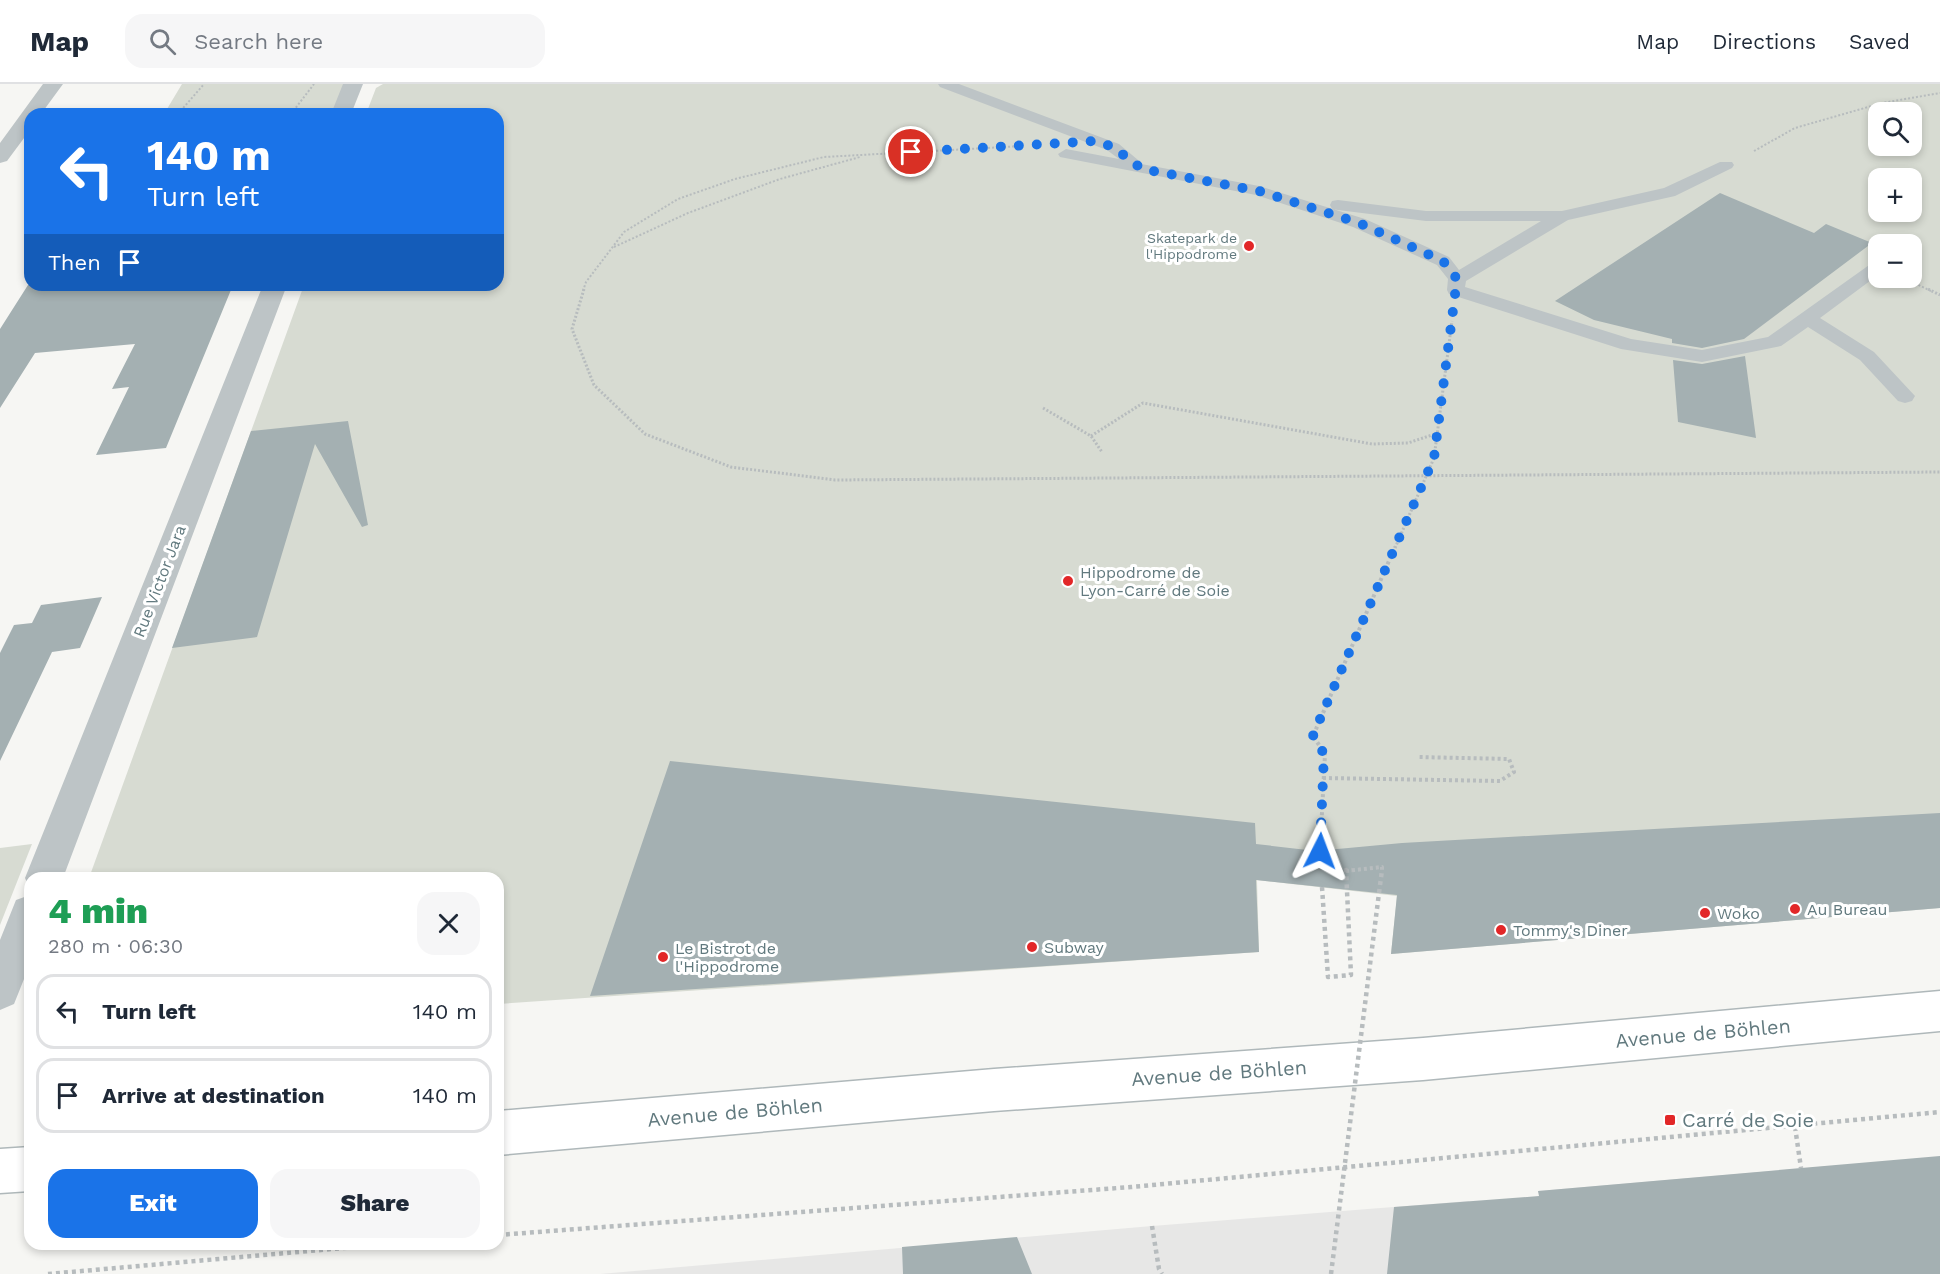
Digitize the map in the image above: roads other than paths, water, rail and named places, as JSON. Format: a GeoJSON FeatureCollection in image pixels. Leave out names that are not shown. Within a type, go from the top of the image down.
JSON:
{"type":"FeatureCollection","features":[{"type":"Feature","properties":{"kind":"main road","name":"Avenue de Böhlen"},"geometry":{"type":"LineString","coordinates":[[504,1132],[994,1090],[1423,1059],[1940,1011]]}},
{"type":"Feature","properties":{"kind":"main road"},"geometry":{"type":"LineString","coordinates":[[0,1171],[24,1169]]}},
{"type":"Feature","properties":{"kind":"street"},"geometry":{"type":"LineString","coordinates":[[36,108],[53,84]]}},
{"type":"Feature","properties":{"kind":"street"},"geometry":{"type":"LineString","coordinates":[[343,108],[353,84]]}},
{"type":"Feature","properties":{"kind":"street"},"geometry":{"type":"LineString","coordinates":[[0,157],[24,124]]}},
{"type":"Feature","properties":{"kind":"street","name":"Rue Victor Jara"},"geometry":{"type":"LineString","coordinates":[[46,872],[272,291]]}},
{"type":"Feature","properties":{"kind":"street"},"geometry":{"type":"LineString","coordinates":[[0,990],[24,928]]}},
{"type":"Feature","properties":{"kind":"lane"},"geometry":{"type":"LineString","coordinates":[[945,84],[1113,147],[1142,169]]}},
{"type":"Feature","properties":{"kind":"lane"},"geometry":{"type":"LineString","coordinates":[[1066,154],[1259,191],[1359,223],[1443,261],[1457,285],[1628,345],[1702,356],[1774,342],[1868,274]]}},
{"type":"Feature","properties":{"kind":"lane"},"geometry":{"type":"LineString","coordinates":[[1283,199],[1426,216],[1562,216],[1669,192],[1726,165]]}},
{"type":"Feature","properties":{"kind":"lane"},"geometry":{"type":"LineString","coordinates":[[1457,285],[1562,216]]}},
{"type":"Feature","properties":{"kind":"lane"},"geometry":{"type":"LineString","coordinates":[[1807,318],[1867,357],[1905,396]]}},
{"type":"Feature","properties":{"kind":"place","name":"Skatepark de l'Hippodrome"},"geometry":{"type":"Point","coordinates":[1249,246]}},
{"type":"Feature","properties":{"kind":"place","name":"Hippodrome de Lyon-Carré de Soie"},"geometry":{"type":"Point","coordinates":[1068,581]}},
{"type":"Feature","properties":{"kind":"place","name":"Au Bureau"},"geometry":{"type":"Point","coordinates":[1795,909]}},
{"type":"Feature","properties":{"kind":"place","name":"Woko"},"geometry":{"type":"Point","coordinates":[1705,913]}},
{"type":"Feature","properties":{"kind":"place","name":"Tommy's Diner"},"geometry":{"type":"Point","coordinates":[1501,930]}},
{"type":"Feature","properties":{"kind":"place","name":"Subway"},"geometry":{"type":"Point","coordinates":[1032,947]}},
{"type":"Feature","properties":{"kind":"place","name":"Le Bistrot de l'Hippodrome"},"geometry":{"type":"Point","coordinates":[663,957]}},
{"type":"Feature","properties":{"kind":"place","name":"Carré de Soie"},"geometry":{"type":"Point","coordinates":[1670,1120]}}]}
